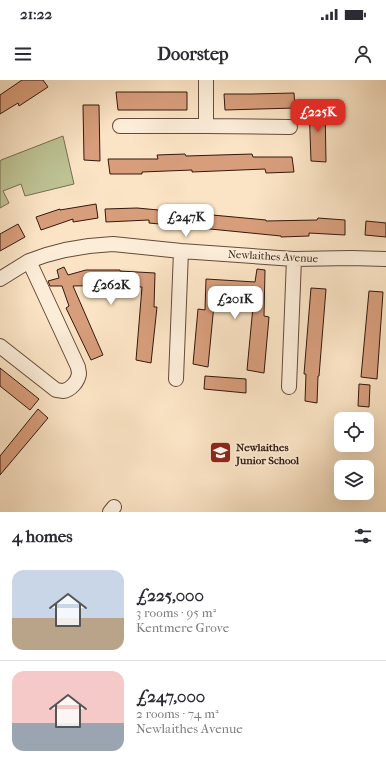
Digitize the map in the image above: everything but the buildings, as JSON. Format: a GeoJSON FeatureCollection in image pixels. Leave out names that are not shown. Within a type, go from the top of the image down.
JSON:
{"type":"FeatureCollection","features":[{"type":"Feature","properties":{"kind":"street"},"geometry":{"type":"LineString","coordinates":[[206,80],[206,126]]}},
{"type":"Feature","properties":{"kind":"street"},"geometry":{"type":"LineString","coordinates":[[120,126],[290,127]]}},
{"type":"Feature","properties":{"kind":"street","name":"Newlaithes Avenue"},"geometry":{"type":"LineString","coordinates":[[0,279],[29,262],[52,254],[89,246],[113,244],[180,251],[294,258],[351,258],[386,260]]}},
{"type":"Feature","properties":{"kind":"street"},"geometry":{"type":"LineString","coordinates":[[176,378],[180,251]]}},
{"type":"Feature","properties":{"kind":"street"},"geometry":{"type":"LineString","coordinates":[[289,387],[294,258]]}},
{"type":"Feature","properties":{"kind":"street"},"geometry":{"type":"LineString","coordinates":[[0,346],[56,390],[63,391],[78,380],[78,367],[29,262]]}},
{"type":"Feature","properties":{"kind":"green space"},"geometry":{"type":"Polygon","coordinates":[[[63,136],[74,184],[25,196],[21,184],[3,191],[9,203],[0,208],[1,160],[63,136]]]}},
{"type":"Feature","properties":{"kind":"place","name":"Newlaithes Junior School"},"geometry":{"type":"Point","coordinates":[220,453]}}]}
